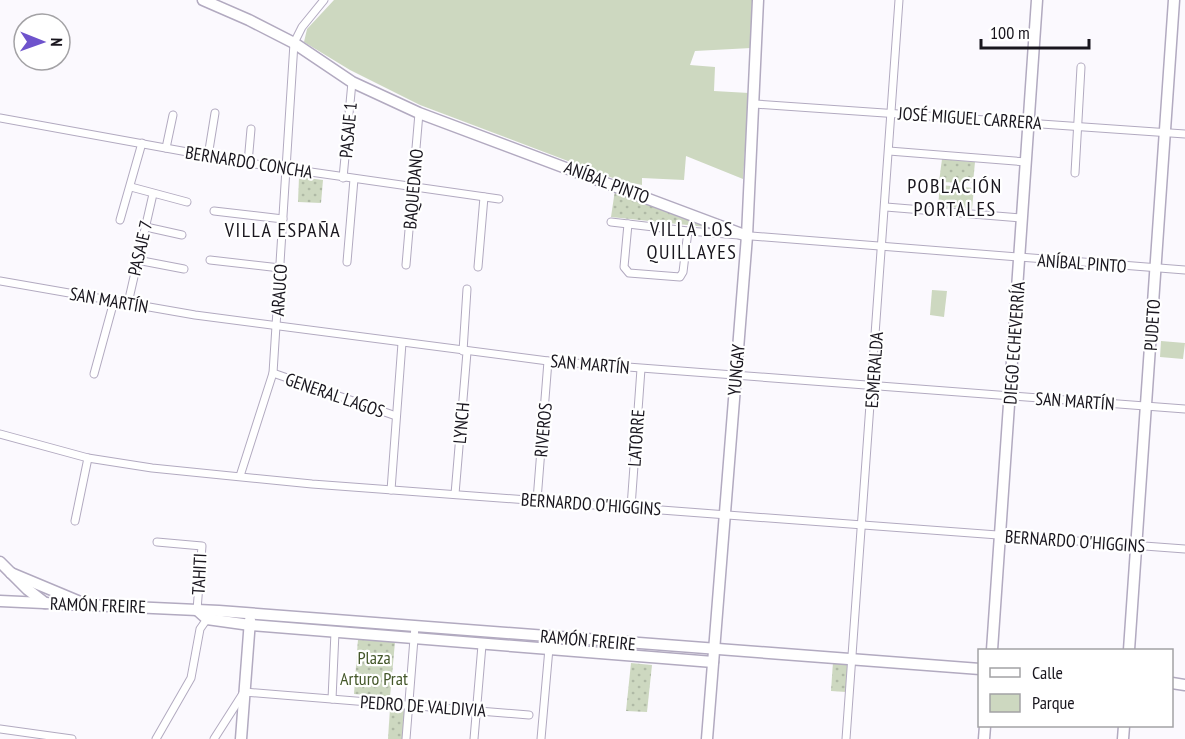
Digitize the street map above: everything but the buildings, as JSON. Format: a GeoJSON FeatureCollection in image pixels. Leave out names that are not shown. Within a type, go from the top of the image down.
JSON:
{"type":"FeatureCollection","features":[{"type":"Feature","properties":{"kind":"main road","name":"ANÍBAL PINTO"},"geometry":{"type":"LineString","coordinates":[[203,0],[294,43],[352,82],[419,113],[747,236]]}},
{"type":"Feature","properties":{"kind":"main road","name":"YUNGAY"},"geometry":{"type":"LineString","coordinates":[[707,739],[747,236],[755,104],[758,0]]}},
{"type":"Feature","properties":{"kind":"main road","name":"DIEGO ECHEVERRÍA"},"geometry":{"type":"LineString","coordinates":[[992,649],[1037,0]]}},
{"type":"Feature","properties":{"kind":"main road","name":"PUDETO"},"geometry":{"type":"LineString","coordinates":[[1129,649],[1174,0]]}},
{"type":"Feature","properties":{"kind":"main road"},"geometry":{"type":"LineString","coordinates":[[0,562],[27,590],[45,603]]}},
{"type":"Feature","properties":{"kind":"main road"},"geometry":{"type":"LineString","coordinates":[[11,573],[60,594],[99,605]]}},
{"type":"Feature","properties":{"kind":"main road"},"geometry":{"type":"LineString","coordinates":[[22,602],[27,590]]}},
{"type":"Feature","properties":{"kind":"main road","name":"RAMÓN FREIRE"},"geometry":{"type":"LineString","coordinates":[[0,601],[219,611],[250,619],[335,632],[713,662]]}},
{"type":"Feature","properties":{"kind":"main road"},"geometry":{"type":"LineString","coordinates":[[197,610],[207,619],[219,611]]}},
{"type":"Feature","properties":{"kind":"main road","name":"RAMÓN FREIRE"},"geometry":{"type":"LineString","coordinates":[[207,619],[415,626],[978,669]]}},
{"type":"Feature","properties":{"kind":"main road"},"geometry":{"type":"LineString","coordinates":[[240,739],[250,619]]}},
{"type":"Feature","properties":{"kind":"street","name":"ARAUCO"},"geometry":{"type":"LineString","coordinates":[[240,476],[267,399],[273,373],[294,43],[302,27],[324,0]]}},
{"type":"Feature","properties":{"kind":"street","name":"ESMERALDA"},"geometry":{"type":"LineString","coordinates":[[846,739],[884,247],[899,0]]}},
{"type":"Feature","properties":{"kind":"street"},"geometry":{"type":"LineString","coordinates":[[1075,173],[1081,67]]}},
{"type":"Feature","properties":{"kind":"street","name":"PASAJE 1"},"geometry":{"type":"LineString","coordinates":[[343,178],[352,82]]}},
{"type":"Feature","properties":{"kind":"street","name":"JOSÉ MIGUEL CARRERA"},"geometry":{"type":"LineString","coordinates":[[755,104],[1185,134]]}},
{"type":"Feature","properties":{"kind":"street"},"geometry":{"type":"LineString","coordinates":[[208,156],[215,113]]}},
{"type":"Feature","properties":{"kind":"street","name":"BAQUEDANO"},"geometry":{"type":"LineString","coordinates":[[406,265],[419,113]]}},
{"type":"Feature","properties":{"kind":"street"},"geometry":{"type":"LineString","coordinates":[[166,148],[173,115]]}},
{"type":"Feature","properties":{"kind":"street","name":"BERNARDO CONCHA"},"geometry":{"type":"LineString","coordinates":[[0,118],[248,163],[499,199]]}},
{"type":"Feature","properties":{"kind":"street"},"geometry":{"type":"LineString","coordinates":[[248,163],[251,129]]}},
{"type":"Feature","properties":{"kind":"street","name":"PASAJE 7"},"geometry":{"type":"LineString","coordinates":[[120,220],[142,143]]}},
{"type":"Feature","properties":{"kind":"street"},"geometry":{"type":"LineString","coordinates":[[889,151],[1026,162]]}},
{"type":"Feature","properties":{"kind":"street"},"geometry":{"type":"LineString","coordinates":[[347,262],[354,179]]}},
{"type":"Feature","properties":{"kind":"street"},"geometry":{"type":"LineString","coordinates":[[131,187],[187,202]]}},
{"type":"Feature","properties":{"kind":"street","name":"PASAJE 7"},"geometry":{"type":"LineString","coordinates":[[128,303],[153,194]]}},
{"type":"Feature","properties":{"kind":"street"},"geometry":{"type":"LineString","coordinates":[[478,267],[484,197]]}},
{"type":"Feature","properties":{"kind":"street"},"geometry":{"type":"LineString","coordinates":[[886,207],[1022,218]]}},
{"type":"Feature","properties":{"kind":"street"},"geometry":{"type":"LineString","coordinates":[[214,211],[284,219]]}},
{"type":"Feature","properties":{"kind":"street"},"geometry":{"type":"LineString","coordinates":[[611,222],[747,236]]}},
{"type":"Feature","properties":{"kind":"street"},"geometry":{"type":"LineString","coordinates":[[628,224],[626,271],[681,277],[688,231]]}},
{"type":"Feature","properties":{"kind":"street"},"geometry":{"type":"LineString","coordinates":[[146,227],[182,235]]}},
{"type":"Feature","properties":{"kind":"street","name":"ANÍBAL PINTO"},"geometry":{"type":"LineString","coordinates":[[747,236],[1020,259],[1185,270]]}},
{"type":"Feature","properties":{"kind":"street"},"geometry":{"type":"LineString","coordinates":[[137,260],[184,269]]}},
{"type":"Feature","properties":{"kind":"street"},"geometry":{"type":"LineString","coordinates":[[210,260],[280,268]]}},
{"type":"Feature","properties":{"kind":"street","name":"SAN MARTÍN"},"geometry":{"type":"LineString","coordinates":[[0,280],[114,301],[465,352],[872,388],[1185,409]]}},
{"type":"Feature","properties":{"kind":"street","name":"LYNCH"},"geometry":{"type":"LineString","coordinates":[[455,494],[467,289]]}},
{"type":"Feature","properties":{"kind":"street"},"geometry":{"type":"LineString","coordinates":[[94,374],[114,301]]}},
{"type":"Feature","properties":{"kind":"street"},"geometry":{"type":"LineString","coordinates":[[391,490],[402,343]]}},
{"type":"Feature","properties":{"kind":"street","name":"RIVEROS"},"geometry":{"type":"LineString","coordinates":[[537,500],[548,361]]}},
{"type":"Feature","properties":{"kind":"street","name":"LATORRE"},"geometry":{"type":"LineString","coordinates":[[631,507],[641,369]]}},
{"type":"Feature","properties":{"kind":"street","name":"GENERAL LAGOS"},"geometry":{"type":"LineString","coordinates":[[273,373],[396,416]]}},
{"type":"Feature","properties":{"kind":"street","name":"BERNARDO O'HIGGINS"},"geometry":{"type":"LineString","coordinates":[[0,434],[88,458],[152,468],[391,490],[1185,549]]}},
{"type":"Feature","properties":{"kind":"street"},"geometry":{"type":"LineString","coordinates":[[75,521],[88,458]]}},
{"type":"Feature","properties":{"kind":"street","name":"TAHITI"},"geometry":{"type":"LineString","coordinates":[[157,542],[202,546],[197,610]]}},
{"type":"Feature","properties":{"kind":"street"},"geometry":{"type":"LineString","coordinates":[[156,739],[191,678],[200,629],[207,619]]}},
{"type":"Feature","properties":{"kind":"street"},"geometry":{"type":"LineString","coordinates":[[406,739],[415,626]]}},
{"type":"Feature","properties":{"kind":"street"},"geometry":{"type":"LineString","coordinates":[[332,699],[335,632]]}},
{"type":"Feature","properties":{"kind":"street"},"geometry":{"type":"LineString","coordinates":[[541,739],[550,637]]}},
{"type":"Feature","properties":{"kind":"street"},"geometry":{"type":"LineString","coordinates":[[474,739],[482,645]]}},
{"type":"Feature","properties":{"kind":"street"},"geometry":{"type":"LineString","coordinates":[[214,739],[244,692]]}},
{"type":"Feature","properties":{"kind":"street","name":"PEDRO DE VALDIVIA"},"geometry":{"type":"LineString","coordinates":[[244,692],[529,715]]}},
{"type":"Feature","properties":{"kind":"street"},"geometry":{"type":"LineString","coordinates":[[0,729],[72,739]]}},
{"type":"Feature","properties":{"kind":"green space"},"geometry":{"type":"Polygon","coordinates":[[[334,0],[752,0],[751,48],[695,51],[690,65],[715,67],[714,91],[749,93],[743,179],[686,156],[684,180],[642,178],[642,185],[618,180],[420,105],[350,70],[304,42],[307,29],[334,0]]]}},
{"type":"Feature","properties":{"kind":"green space"},"geometry":{"type":"Polygon","coordinates":[[[942,159],[975,162],[973,183],[939,182],[942,159]]]}},
{"type":"Feature","properties":{"kind":"green space"},"geometry":{"type":"Polygon","coordinates":[[[299,177],[323,180],[321,203],[298,202],[299,177]]]}},
{"type":"Feature","properties":{"kind":"green space"},"geometry":{"type":"Polygon","coordinates":[[[940,185],[974,188],[972,209],[938,206],[940,185]]]}},
{"type":"Feature","properties":{"kind":"green space"},"geometry":{"type":"Polygon","coordinates":[[[615,190],[716,228],[611,217],[615,190]]]}},
{"type":"Feature","properties":{"kind":"green space"},"geometry":{"type":"Polygon","coordinates":[[[932,290],[947,291],[944,317],[930,315],[932,290]]]}},
{"type":"Feature","properties":{"kind":"green space"},"geometry":{"type":"Polygon","coordinates":[[[1161,341],[1185,343],[1183,359],[1160,357],[1161,341]]]}},
{"type":"Feature","properties":{"kind":"green space","name":"Plaza Arturo Prat"},"geometry":{"type":"Polygon","coordinates":[[[358,639],[395,642],[390,697],[354,694],[358,639]]]}},
{"type":"Feature","properties":{"kind":"green space"},"geometry":{"type":"Polygon","coordinates":[[[833,662],[848,663],[846,692],[831,691],[833,662]]]}},
{"type":"Feature","properties":{"kind":"green space"},"geometry":{"type":"Polygon","coordinates":[[[631,663],[652,665],[647,712],[626,711],[631,663]]]}},
{"type":"Feature","properties":{"kind":"green space"},"geometry":{"type":"Polygon","coordinates":[[[390,708],[405,709],[403,739],[388,739],[390,708]]]}},
{"type":"Feature","properties":{"kind":"district","name":"POBLACIÓN PORTALES"},"geometry":{"type":"Point","coordinates":[955,198]}},
{"type":"Feature","properties":{"kind":"district","name":"VILLA ESPAÑA"},"geometry":{"type":"Point","coordinates":[283,230]}},
{"type":"Feature","properties":{"kind":"district","name":"VILLA LOS QUILLAYES"},"geometry":{"type":"Point","coordinates":[692,240]}}]}
